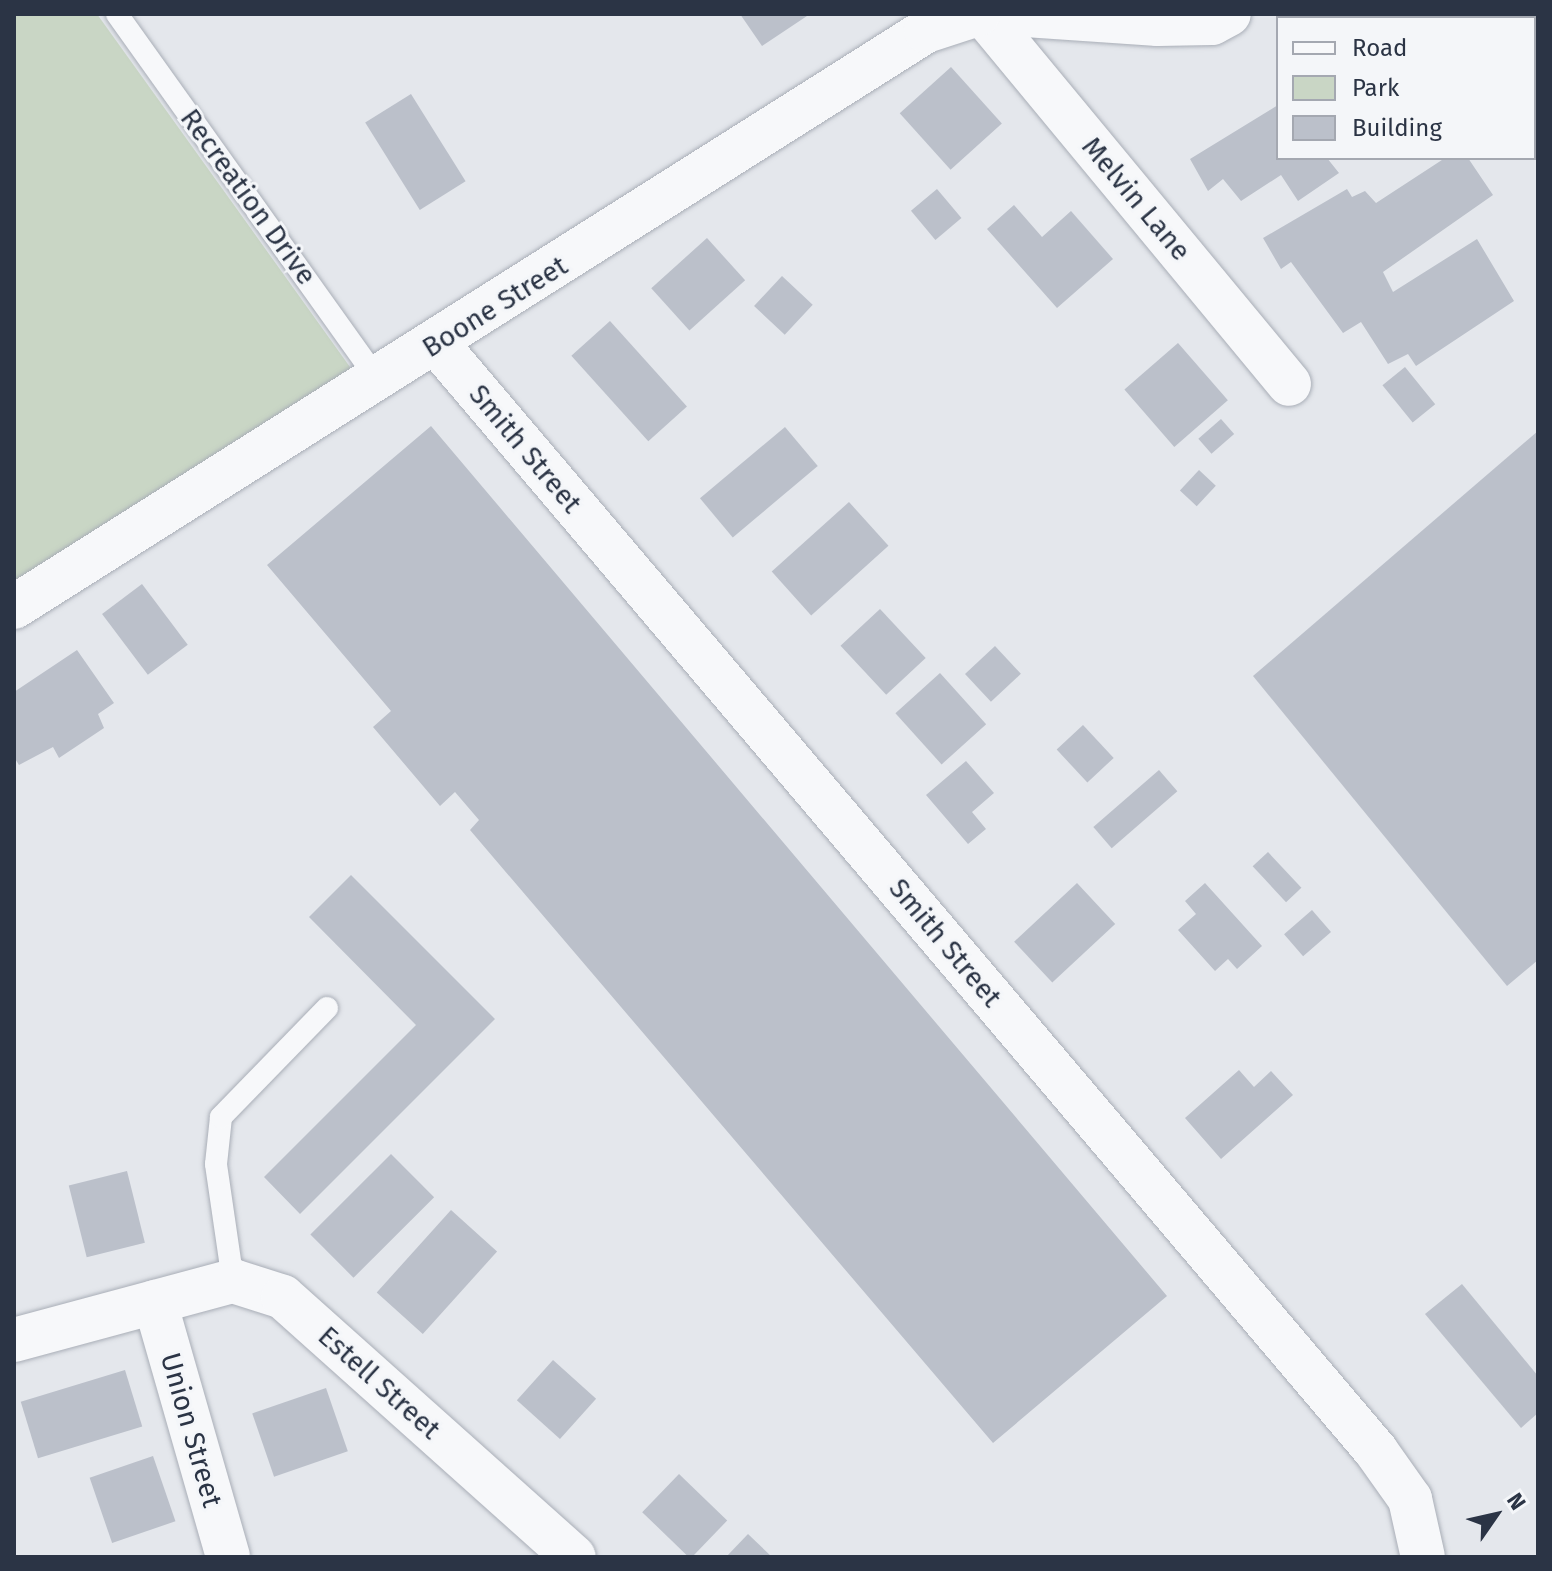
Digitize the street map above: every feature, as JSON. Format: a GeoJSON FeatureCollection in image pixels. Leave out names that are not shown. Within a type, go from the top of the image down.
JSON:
{"type":"FeatureCollection","features":[{"type":"Feature","properties":{"kind":"street","name":"Boone Street"},"geometry":{"type":"LineString","coordinates":[[14,607],[437,344],[926,31],[980,14]]}},
{"type":"Feature","properties":{"kind":"street","name":"Melvin Lane"},"geometry":{"type":"LineString","coordinates":[[980,14],[1289,384]]}},
{"type":"Feature","properties":{"kind":"street"},"geometry":{"type":"LineString","coordinates":[[1011,14],[1216,17]]}},
{"type":"Feature","properties":{"kind":"street","name":"Smith Street"},"geometry":{"type":"LineString","coordinates":[[437,344],[1376,1451],[1410,1499],[1423,1557]]}},
{"type":"Feature","properties":{"kind":"street"},"geometry":{"type":"LineString","coordinates":[[14,1340],[233,1281]]}},
{"type":"Feature","properties":{"kind":"street","name":"Estell Street"},"geometry":{"type":"LineString","coordinates":[[233,1281],[283,1297],[574,1557]]}},
{"type":"Feature","properties":{"kind":"street","name":"Union Street"},"geometry":{"type":"LineString","coordinates":[[155,1302],[228,1557]]}},
{"type":"Feature","properties":{"kind":"lane","name":"Recreation Drive"},"geometry":{"type":"LineString","coordinates":[[117,14],[378,380]]}},
{"type":"Feature","properties":{"kind":"lane"},"geometry":{"type":"LineString","coordinates":[[233,1281],[216,1164],[221,1117],[327,1008]]}},
{"type":"Feature","properties":{"kind":"green space"},"geometry":{"type":"Polygon","coordinates":[[[14,14],[97,14],[355,374],[14,582],[14,14]]]}},
{"type":"Feature","properties":{"kind":"building"},"geometry":{"type":"Polygon","coordinates":[[[740,14],[810,14],[762,46],[740,14]]]}},
{"type":"Feature","properties":{"kind":"building"},"geometry":{"type":"Polygon","coordinates":[[[951,67],[1002,123],[951,170],[900,113],[951,67]]]}},
{"type":"Feature","properties":{"kind":"building"},"geometry":{"type":"Polygon","coordinates":[[[411,94],[466,181],[420,210],[365,123],[411,94]]]}},
{"type":"Feature","properties":{"kind":"building"},"geometry":{"type":"Polygon","coordinates":[[[1276,106],[1276,160],[1329,160],[1339,173],[1298,201],[1281,175],[1241,201],[1223,179],[1208,191],[1190,159],[1276,106]]]}},
{"type":"Feature","properties":{"kind":"building"},"geometry":{"type":"Polygon","coordinates":[[[1442,160],[1469,160],[1493,195],[1383,272],[1393,292],[1477,239],[1514,301],[1416,366],[1408,354],[1388,364],[1361,322],[1343,333],[1291,262],[1281,269],[1263,238],[1347,189],[1352,197],[1365,191],[1376,203],[1442,160]]]}},
{"type":"Feature","properties":{"kind":"building"},"geometry":{"type":"Polygon","coordinates":[[[937,189],[961,218],[935,240],[911,211],[937,189]]]}},
{"type":"Feature","properties":{"kind":"building"},"geometry":{"type":"Polygon","coordinates":[[[1014,205],[1042,237],[1071,211],[1113,259],[1057,308],[987,229],[1014,205]]]}},
{"type":"Feature","properties":{"kind":"building"},"geometry":{"type":"Polygon","coordinates":[[[707,238],[745,280],[689,331],[651,288],[707,238]]]}},
{"type":"Feature","properties":{"kind":"building"},"geometry":{"type":"Polygon","coordinates":[[[782,276],[813,305],[785,335],[754,306],[782,276]]]}},
{"type":"Feature","properties":{"kind":"building"},"geometry":{"type":"Polygon","coordinates":[[[610,321],[687,406],[648,441],[571,356],[610,321]]]}},
{"type":"Feature","properties":{"kind":"building"},"geometry":{"type":"Polygon","coordinates":[[[1178,343],[1228,400],[1174,447],[1124,390],[1178,343]]]}},
{"type":"Feature","properties":{"kind":"building"},"geometry":{"type":"Polygon","coordinates":[[[1405,367],[1435,404],[1413,423],[1382,385],[1405,367]]]}},
{"type":"Feature","properties":{"kind":"building"},"geometry":{"type":"Polygon","coordinates":[[[1221,419],[1234,434],[1211,454],[1198,439],[1221,419]]]}},
{"type":"Feature","properties":{"kind":"building"},"geometry":{"type":"Polygon","coordinates":[[[431,426],[1167,1296],[993,1443],[470,830],[479,820],[455,792],[440,806],[373,727],[391,711],[267,565],[431,426]]]}},
{"type":"Feature","properties":{"kind":"building"},"geometry":{"type":"Polygon","coordinates":[[[785,427],[818,466],[733,537],[700,498],[785,427]]]}},
{"type":"Feature","properties":{"kind":"building"},"geometry":{"type":"Polygon","coordinates":[[[1538,431],[1538,960],[1507,986],[1253,676],[1538,431]]]}},
{"type":"Feature","properties":{"kind":"building"},"geometry":{"type":"Polygon","coordinates":[[[1199,470],[1216,486],[1197,506],[1180,490],[1199,470]]]}},
{"type":"Feature","properties":{"kind":"building"},"geometry":{"type":"Polygon","coordinates":[[[849,502],[888,546],[811,615],[772,572],[849,502]]]}},
{"type":"Feature","properties":{"kind":"building"},"geometry":{"type":"Polygon","coordinates":[[[142,584],[188,645],[148,675],[102,614],[142,584]]]}},
{"type":"Feature","properties":{"kind":"building"},"geometry":{"type":"Polygon","coordinates":[[[880,609],[926,658],[886,695],[841,646],[880,609]]]}},
{"type":"Feature","properties":{"kind":"building"},"geometry":{"type":"Polygon","coordinates":[[[995,646],[1021,674],[991,702],[965,674],[995,646]]]}},
{"type":"Feature","properties":{"kind":"building"},"geometry":{"type":"Polygon","coordinates":[[[77,650],[114,703],[98,714],[104,728],[59,758],[53,747],[19,765],[14,757],[14,692],[77,650]]]}},
{"type":"Feature","properties":{"kind":"building"},"geometry":{"type":"Polygon","coordinates":[[[940,673],[986,724],[942,764],[895,713],[940,673]]]}},
{"type":"Feature","properties":{"kind":"building"},"geometry":{"type":"Polygon","coordinates":[[[1083,725],[1114,758],[1087,782],[1057,750],[1083,725]]]}},
{"type":"Feature","properties":{"kind":"building"},"geometry":{"type":"Polygon","coordinates":[[[966,761],[994,793],[972,812],[986,829],[968,844],[926,795],[966,761]]]}},
{"type":"Feature","properties":{"kind":"building"},"geometry":{"type":"Polygon","coordinates":[[[1159,770],[1177,791],[1112,848],[1093,827],[1159,770]]]}},
{"type":"Feature","properties":{"kind":"building"},"geometry":{"type":"Polygon","coordinates":[[[1268,852],[1301,888],[1286,902],[1253,866],[1268,852]]]}},
{"type":"Feature","properties":{"kind":"building"},"geometry":{"type":"Polygon","coordinates":[[[351,875],[495,1019],[300,1214],[264,1177],[416,1025],[309,917],[351,875]]]}},
{"type":"Feature","properties":{"kind":"building"},"geometry":{"type":"Polygon","coordinates":[[[1077,883],[1115,924],[1052,983],[1014,942],[1077,883]]]}},
{"type":"Feature","properties":{"kind":"building"},"geometry":{"type":"Polygon","coordinates":[[[1205,883],[1262,946],[1237,969],[1228,959],[1215,971],[1178,930],[1196,914],[1185,901],[1205,883]]]}},
{"type":"Feature","properties":{"kind":"building"},"geometry":{"type":"Polygon","coordinates":[[[1312,910],[1331,932],[1303,956],[1284,934],[1312,910]]]}},
{"type":"Feature","properties":{"kind":"building"},"geometry":{"type":"Polygon","coordinates":[[[1239,1070],[1254,1087],[1271,1071],[1293,1095],[1221,1159],[1185,1118],[1239,1070]]]}},
{"type":"Feature","properties":{"kind":"building"},"geometry":{"type":"Polygon","coordinates":[[[391,1154],[434,1197],[354,1278],[310,1235],[391,1154]]]}},
{"type":"Feature","properties":{"kind":"building"},"geometry":{"type":"Polygon","coordinates":[[[127,1171],[145,1243],[87,1257],[69,1186],[127,1171]]]}},
{"type":"Feature","properties":{"kind":"building"},"geometry":{"type":"Polygon","coordinates":[[[451,1210],[497,1251],[423,1334],[377,1292],[451,1210]]]}},
{"type":"Feature","properties":{"kind":"building"},"geometry":{"type":"Polygon","coordinates":[[[1462,1284],[1538,1376],[1538,1413],[1521,1428],[1425,1314],[1462,1284]]]}},
{"type":"Feature","properties":{"kind":"building"},"geometry":{"type":"Polygon","coordinates":[[[553,1360],[596,1399],[560,1439],[517,1400],[553,1360]]]}},
{"type":"Feature","properties":{"kind":"building"},"geometry":{"type":"Polygon","coordinates":[[[125,1370],[142,1426],[38,1458],[21,1402],[125,1370]]]}},
{"type":"Feature","properties":{"kind":"building"},"geometry":{"type":"Polygon","coordinates":[[[326,1388],[348,1451],[274,1477],[252,1413],[326,1388]]]}},
{"type":"Feature","properties":{"kind":"building"},"geometry":{"type":"Polygon","coordinates":[[[153,1456],[175,1521],[112,1543],[90,1478],[153,1456]]]}},
{"type":"Feature","properties":{"kind":"building"},"geometry":{"type":"Polygon","coordinates":[[[679,1474],[727,1521],[689,1557],[642,1512],[679,1474]]]}},
{"type":"Feature","properties":{"kind":"building"},"geometry":{"type":"Polygon","coordinates":[[[748,1534],[772,1557],[726,1557],[748,1534]]]}}]}
